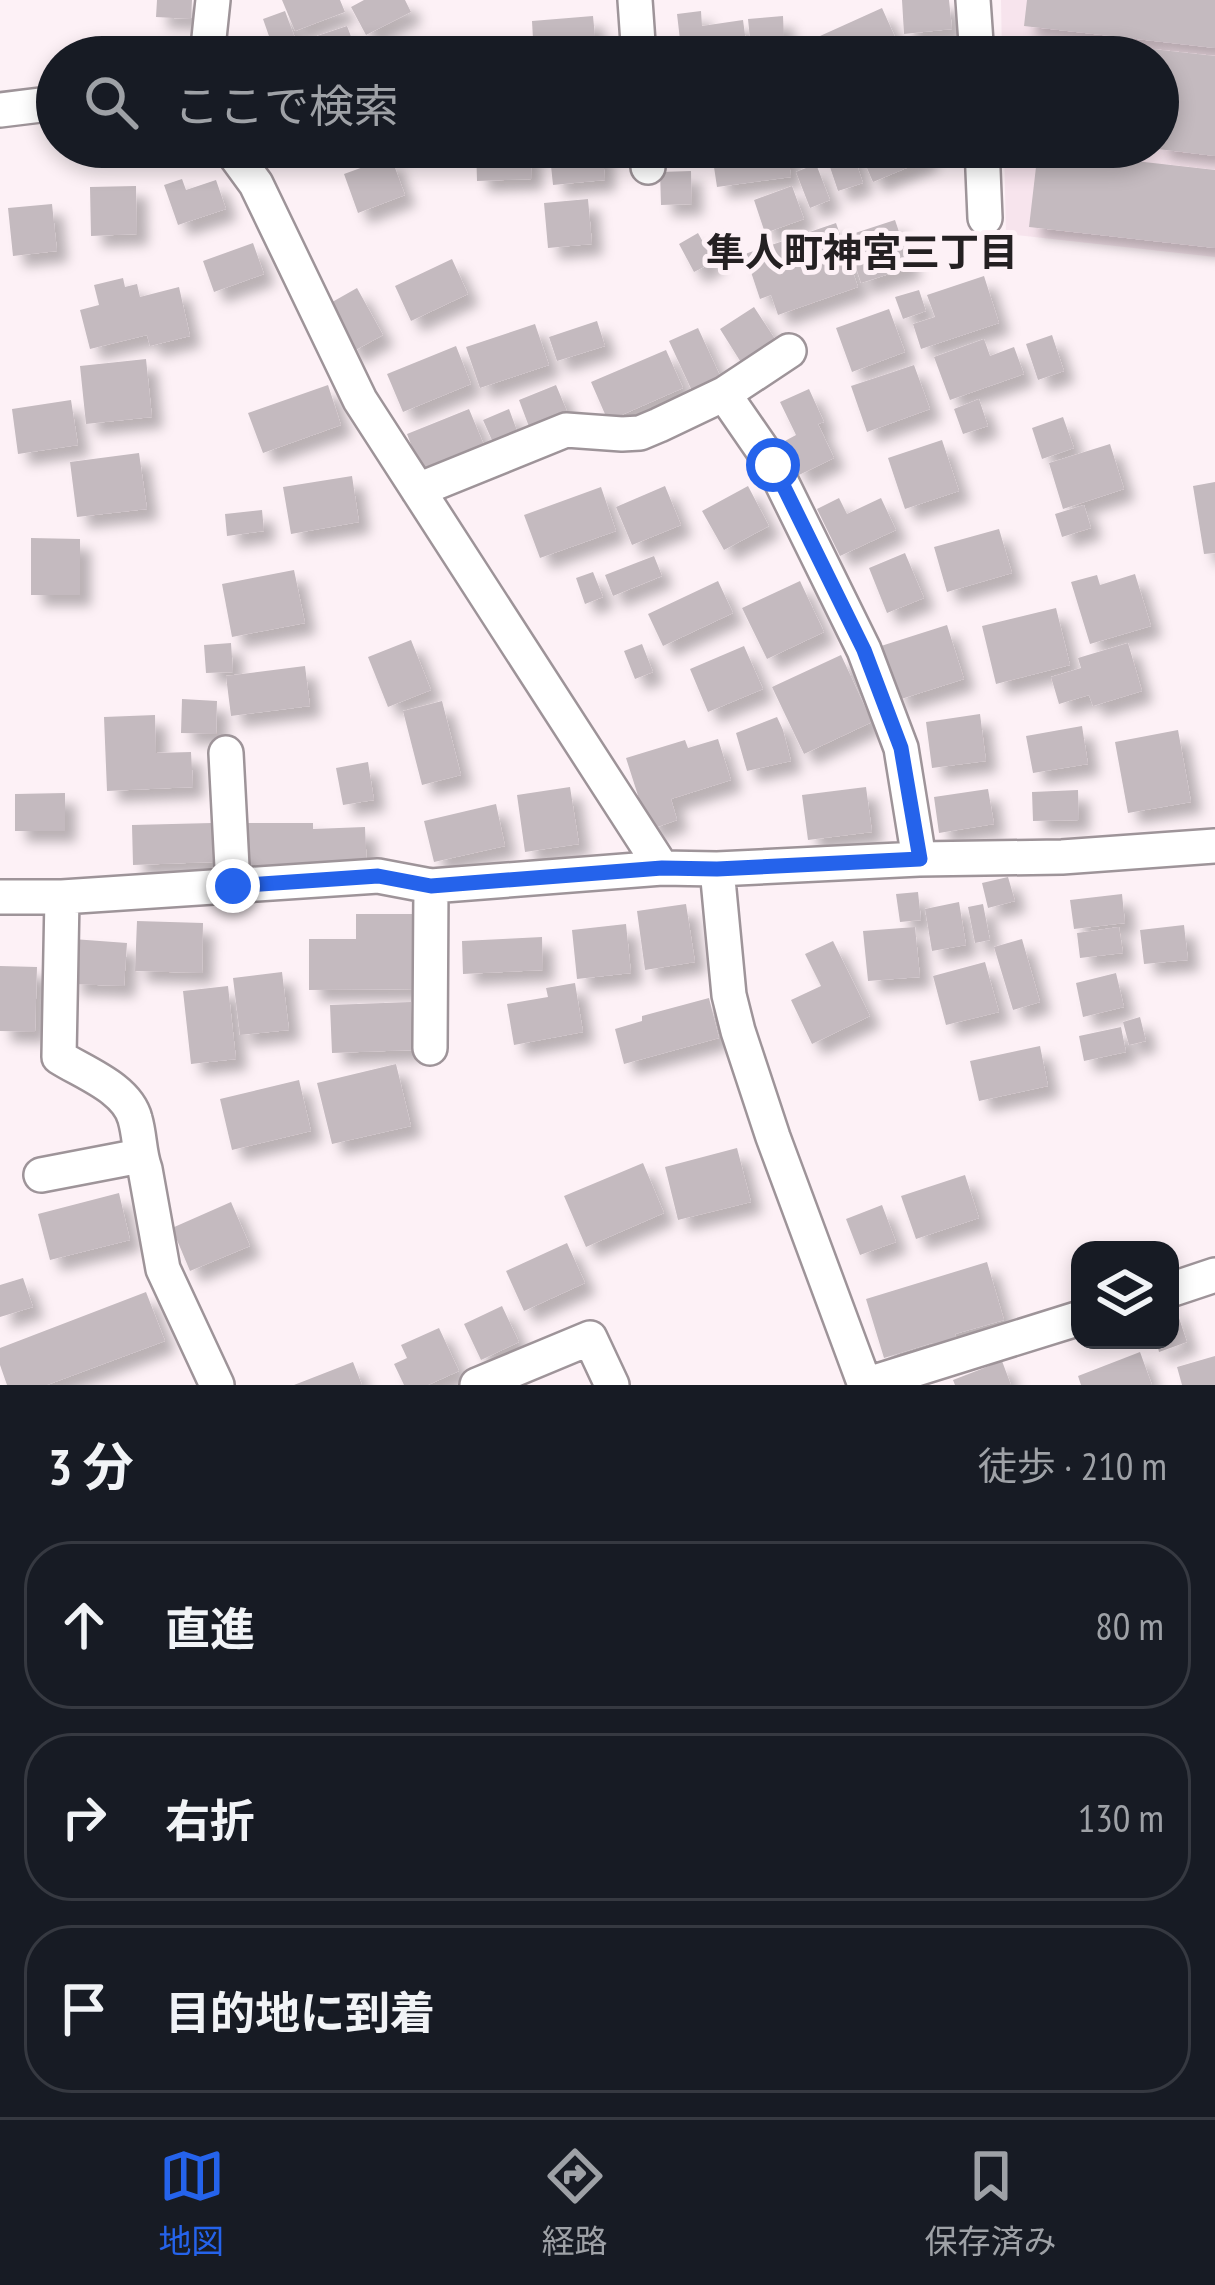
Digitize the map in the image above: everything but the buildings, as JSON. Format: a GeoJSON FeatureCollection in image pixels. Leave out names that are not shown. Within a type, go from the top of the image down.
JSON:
{"type":"FeatureCollection","features":[{"type":"Feature","properties":{"kind":"street"},"geometry":{"type":"LineString","coordinates":[[209,36],[213,0]]}},
{"type":"Feature","properties":{"kind":"street"},"geometry":{"type":"LineString","coordinates":[[635,0],[638,36]]}},
{"type":"Feature","properties":{"kind":"street"},"geometry":{"type":"LineString","coordinates":[[973,0],[976,36]]}},
{"type":"Feature","properties":{"kind":"street"},"geometry":{"type":"LineString","coordinates":[[0,110],[36,106]]}},
{"type":"Feature","properties":{"kind":"street"},"geometry":{"type":"LineString","coordinates":[[244,168],[360,400],[662,868]]}},
{"type":"Feature","properties":{"kind":"street"},"geometry":{"type":"LineString","coordinates":[[983,168],[986,218]]}},
{"type":"Feature","properties":{"kind":"street"},"geometry":{"type":"LineString","coordinates":[[418,490],[566,430],[640,433],[724,394],[789,350]]}},
{"type":"Feature","properties":{"kind":"street"},"geometry":{"type":"LineString","coordinates":[[724,394],[773,465],[864,650],[901,748],[920,859]]}},
{"type":"Feature","properties":{"kind":"street"},"geometry":{"type":"LineString","coordinates":[[226,753],[233,886]]}},
{"type":"Feature","properties":{"kind":"street"},"geometry":{"type":"LineString","coordinates":[[0,897],[378,876],[431,886],[662,868],[1062,857],[1215,846]]}},
{"type":"Feature","properties":{"kind":"street"},"geometry":{"type":"LineString","coordinates":[[717,869],[729,995],[743,1047],[865,1385],[1071,1321]]}},
{"type":"Feature","properties":{"kind":"street"},"geometry":{"type":"LineString","coordinates":[[430,1048],[431,886]]}},
{"type":"Feature","properties":{"kind":"street"},"geometry":{"type":"LineString","coordinates":[[62,897],[58,1058],[119,1094],[135,1115],[163,1269],[217,1385]]}},
{"type":"Feature","properties":{"kind":"street"},"geometry":{"type":"LineString","coordinates":[[41,1175],[140,1156]]}},
{"type":"Feature","properties":{"kind":"street"},"geometry":{"type":"LineString","coordinates":[[1179,1287],[1215,1275]]}},
{"type":"Feature","properties":{"kind":"street"},"geometry":{"type":"LineString","coordinates":[[477,1385],[590,1339],[612,1385]]}},
{"type":"Feature","properties":{"kind":"shaded area"},"geometry":{"type":"Polygon","coordinates":[[[1001,0],[1215,0],[1215,257],[1006,234],[1004,168],[1179,168],[1179,36],[1002,36],[1001,0]]]}},
{"type":"Feature","properties":{"kind":"district","name":"隼人町神宮三丁目"},"geometry":{"type":"Point","coordinates":[862,252]}},
{"type":"Feature","properties":{"kind":"route"},"geometry":{"type":"LineString","coordinates":[[233,886],[378,876],[431,886],[662,868],[920,859],[901,748],[864,650],[773,465]]}}]}
